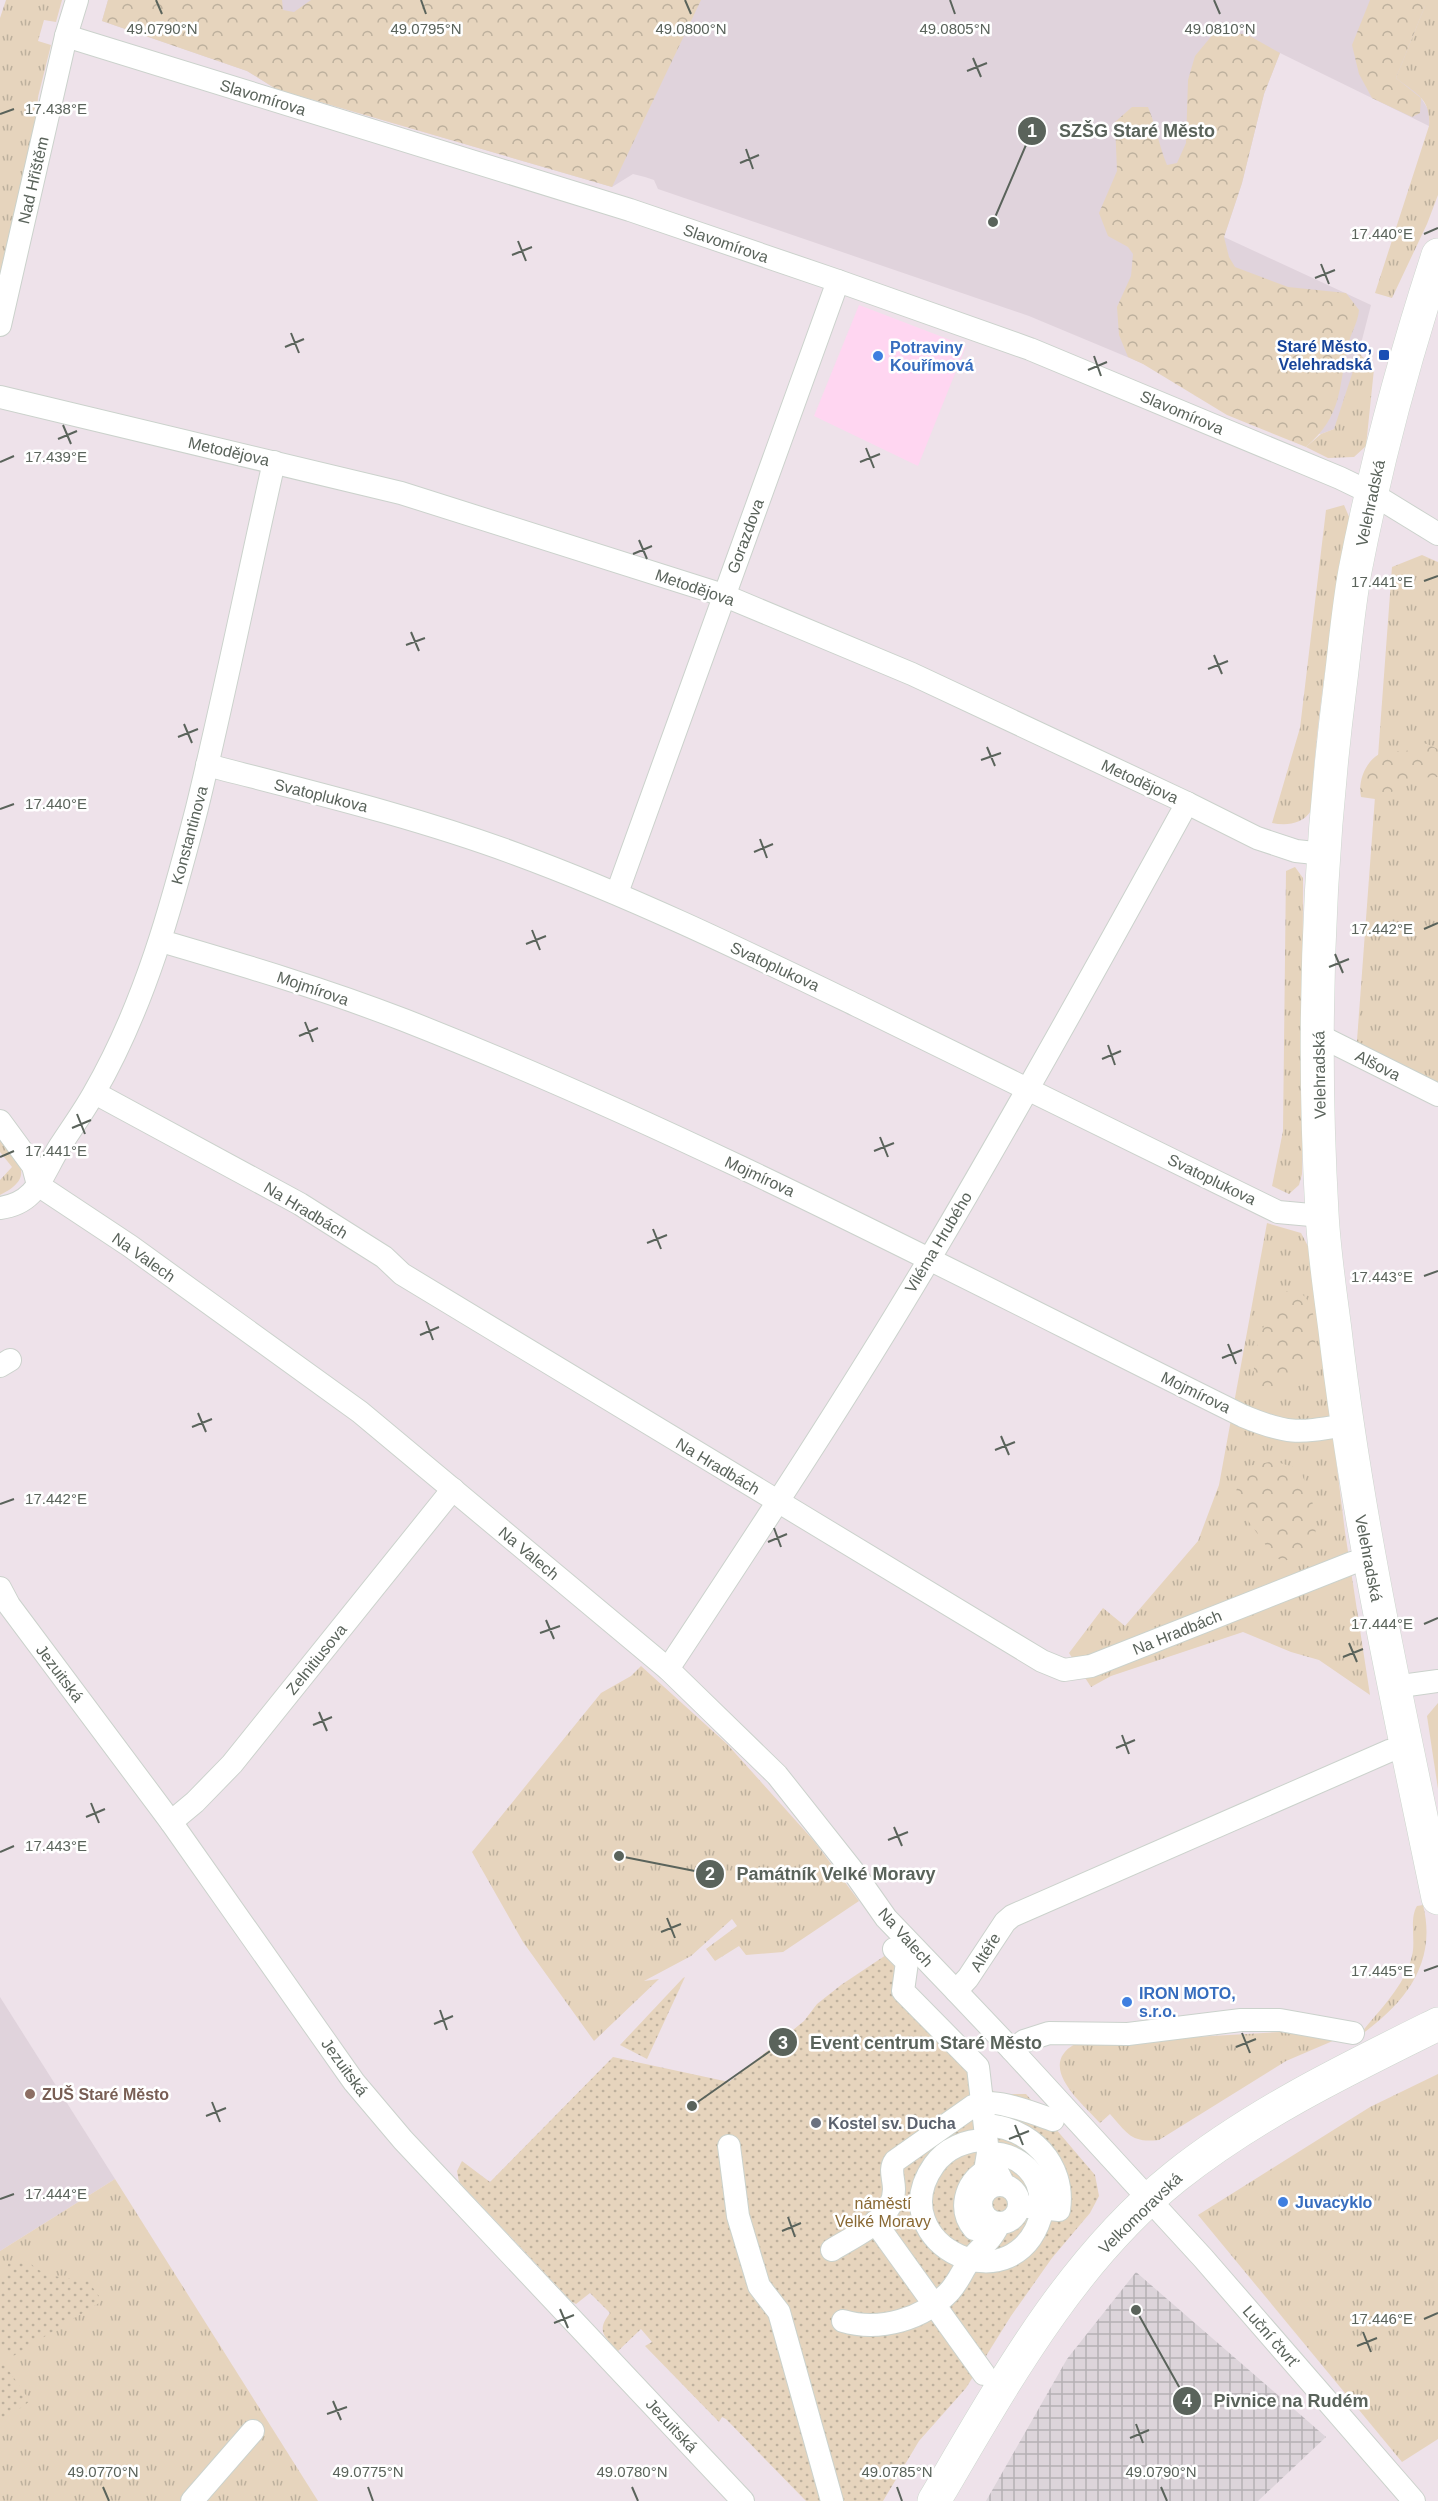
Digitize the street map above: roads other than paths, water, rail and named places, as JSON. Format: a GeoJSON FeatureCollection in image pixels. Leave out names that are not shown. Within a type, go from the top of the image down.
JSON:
{"type":"FeatureCollection","features":[{"type":"Feature","properties":{"kind":"street","name":"Nad Hřištěm"},"geometry":{"type":"LineString","coordinates":[[0,325],[66,36],[77,0]]}},
{"type":"Feature","properties":{"kind":"street","name":"Slavomírova"},"geometry":{"type":"LineString","coordinates":[[66,36],[630,210],[838,280],[1030,349],[1371,493],[1438,534]]}},
{"type":"Feature","properties":{"kind":"street","name":"Velehradská"},"geometry":{"type":"LineString","coordinates":[[1438,255],[1399,380],[1371,493],[1353,587],[1329,777],[1318,1035],[1322,1216],[1346,1425],[1369,1559],[1438,1898]]}},
{"type":"Feature","properties":{"kind":"street","name":"Gorazdova"},"geometry":{"type":"LineString","coordinates":[[616,893],[838,280]]}},
{"type":"Feature","properties":{"kind":"street","name":"Metodějova"},"geometry":{"type":"LineString","coordinates":[[0,397],[401,493],[723,595],[912,674],[1257,838],[1296,852],[1324,854]]}},
{"type":"Feature","properties":{"kind":"street","name":"Konstantinova"},"geometry":{"type":"LineString","coordinates":[[38,1185],[95,1092],[129,1020],[161,941],[207,765],[274,462]]}},
{"type":"Feature","properties":{"kind":"street","name":"Svatoplukova"},"geometry":{"type":"LineString","coordinates":[[207,765],[380,810],[514,853],[616,893],[754,956],[1029,1088],[1278,1212],[1322,1216]]}},
{"type":"Feature","properties":{"kind":"street","name":"Viléma Hrubého"},"geometry":{"type":"LineString","coordinates":[[668,1669],[778,1503],[929,1260],[1029,1088],[1187,803]]}},
{"type":"Feature","properties":{"kind":"street","name":"Mojmírova"},"geometry":{"type":"LineString","coordinates":[[161,941],[324,992],[401,1019],[536,1073],[780,1184],[1243,1416],[1277,1430],[1307,1432],[1346,1425]]}},
{"type":"Feature","properties":{"kind":"street","name":"Alšova"},"geometry":{"type":"LineString","coordinates":[[1318,1035],[1438,1095]]}},
{"type":"Feature","properties":{"kind":"street","name":"Na Hradbách"},"geometry":{"type":"LineString","coordinates":[[95,1092],[300,1204],[384,1257],[402,1274],[1042,1661],[1064,1670],[1091,1666],[1352,1563],[1369,1559]]}},
{"type":"Feature","properties":{"kind":"street"},"geometry":{"type":"LineString","coordinates":[[0,1121],[33,1166],[38,1185],[28,1197],[14,1205],[0,1208]]}},
{"type":"Feature","properties":{"kind":"street","name":"Na Valech"},"geometry":{"type":"LineString","coordinates":[[38,1185],[130,1246],[360,1412],[668,1669],[777,1775],[886,1918],[956,1991]]}},
{"type":"Feature","properties":{"kind":"street","name":"Zelnitiusova"},"geometry":{"type":"LineString","coordinates":[[171,1822],[195,1802],[232,1764],[453,1489]]}},
{"type":"Feature","properties":{"kind":"street","name":"Jezuitská"},"geometry":{"type":"LineString","coordinates":[[3,1602],[171,1822],[354,2082],[403,2140],[743,2501]]}},
{"type":"Feature","properties":{"kind":"street"},"geometry":{"type":"LineString","coordinates":[[1394,1687],[1438,1681]]}},
{"type":"Feature","properties":{"kind":"street","name":"Altéře"},"geometry":{"type":"LineString","coordinates":[[956,1991],[968,1978],[1005,1922],[1012,1916],[1389,1751],[1407,1747]]}},
{"type":"Feature","properties":{"kind":"street"},"geometry":{"type":"LineString","coordinates":[[894,1949],[907,1962],[903,1991],[978,2067],[998,2091],[1004,2105]]}},
{"type":"Feature","properties":{"kind":"street"},"geometry":{"type":"LineString","coordinates":[[956,1991],[1149,2199]]}},
{"type":"Feature","properties":{"kind":"street"},"geometry":{"type":"LineString","coordinates":[[1012,2050],[1024,2041],[1049,2033],[1128,2034],[1241,2020],[1280,2020],[1353,2033]]}},
{"type":"Feature","properties":{"kind":"street","name":"Velkomoravská"},"geometry":{"type":"LineString","coordinates":[[934,2501],[994,2400],[1046,2319],[1095,2257],[1149,2199],[1200,2158],[1251,2123],[1353,2066],[1438,2025]]}},
{"type":"Feature","properties":{"kind":"street"},"geometry":{"type":"LineString","coordinates":[[843,2321],[862,2325],[880,2325],[911,2317],[933,2306],[957,2283],[970,2260],[996,2232],[988,2181],[978,2067]]}},
{"type":"Feature","properties":{"kind":"street"},"geometry":{"type":"LineString","coordinates":[[832,2250],[886,2213],[893,2198],[892,2166],[895,2161],[973,2106],[982,2103],[1004,2105],[1053,2120]]}},
{"type":"Feature","properties":{"kind":"street"},"geometry":{"type":"LineString","coordinates":[[988,2181],[1006,2128],[1019,2133],[1036,2145],[1048,2160],[1060,2186],[1059,2210],[1034,2207],[1017,2195],[988,2181],[964,2143],[942,2155],[929,2172],[922,2195],[924,2218],[935,2239],[952,2254],[970,2260],[994,2261],[1018,2251],[1035,2232],[1034,2207]]}},
{"type":"Feature","properties":{"kind":"street"},"geometry":{"type":"LineString","coordinates":[[729,2146],[738,2216],[759,2286],[779,2312],[832,2501]]}},
{"type":"Feature","properties":{"kind":"street","name":"Luční čtvrť"},"geometry":{"type":"LineString","coordinates":[[1149,2199],[1414,2501]]}},
{"type":"Feature","properties":{"kind":"street"},"geometry":{"type":"LineString","coordinates":[[875,2222],[933,2306],[984,2374]]}},
{"type":"Feature","properties":{"kind":"street"},"geometry":{"type":"LineString","coordinates":[[192,2501],[253,2431]]}},
{"type":"Feature","properties":{"kind":"place","name":"SZŠG Staré Město"},"geometry":{"type":"Point","coordinates":[993,222]}},
{"type":"Feature","properties":{"kind":"place","name":"Staré Město, Velehradská"},"geometry":{"type":"Point","coordinates":[1384,355]}},
{"type":"Feature","properties":{"kind":"place","name":"Potraviny Kouřímová"},"geometry":{"type":"Point","coordinates":[878,356]}},
{"type":"Feature","properties":{"kind":"place","name":"Památník Velké Moravy"},"geometry":{"type":"Point","coordinates":[619,1856]}},
{"type":"Feature","properties":{"kind":"place","name":"IRON MOTO, s.r.o."},"geometry":{"type":"Point","coordinates":[1127,2002]}},
{"type":"Feature","properties":{"kind":"place","name":"ZUŠ Staré Město"},"geometry":{"type":"Point","coordinates":[30,2094]}},
{"type":"Feature","properties":{"kind":"place","name":"Event centrum Staré Město"},"geometry":{"type":"Point","coordinates":[692,2106]}},
{"type":"Feature","properties":{"kind":"place","name":"Kostel sv. Ducha"},"geometry":{"type":"Point","coordinates":[816,2123]}},
{"type":"Feature","properties":{"kind":"place","name":"Juvacyklo"},"geometry":{"type":"Point","coordinates":[1283,2202]}},
{"type":"Feature","properties":{"kind":"place","name":"Pivnice na Rudém"},"geometry":{"type":"Point","coordinates":[1136,2310]}},
{"type":"Feature","properties":{"kind":"park label","name":"náměstí Velké Moravy"},"geometry":{"type":"Point","coordinates":[883,2212]}}]}
